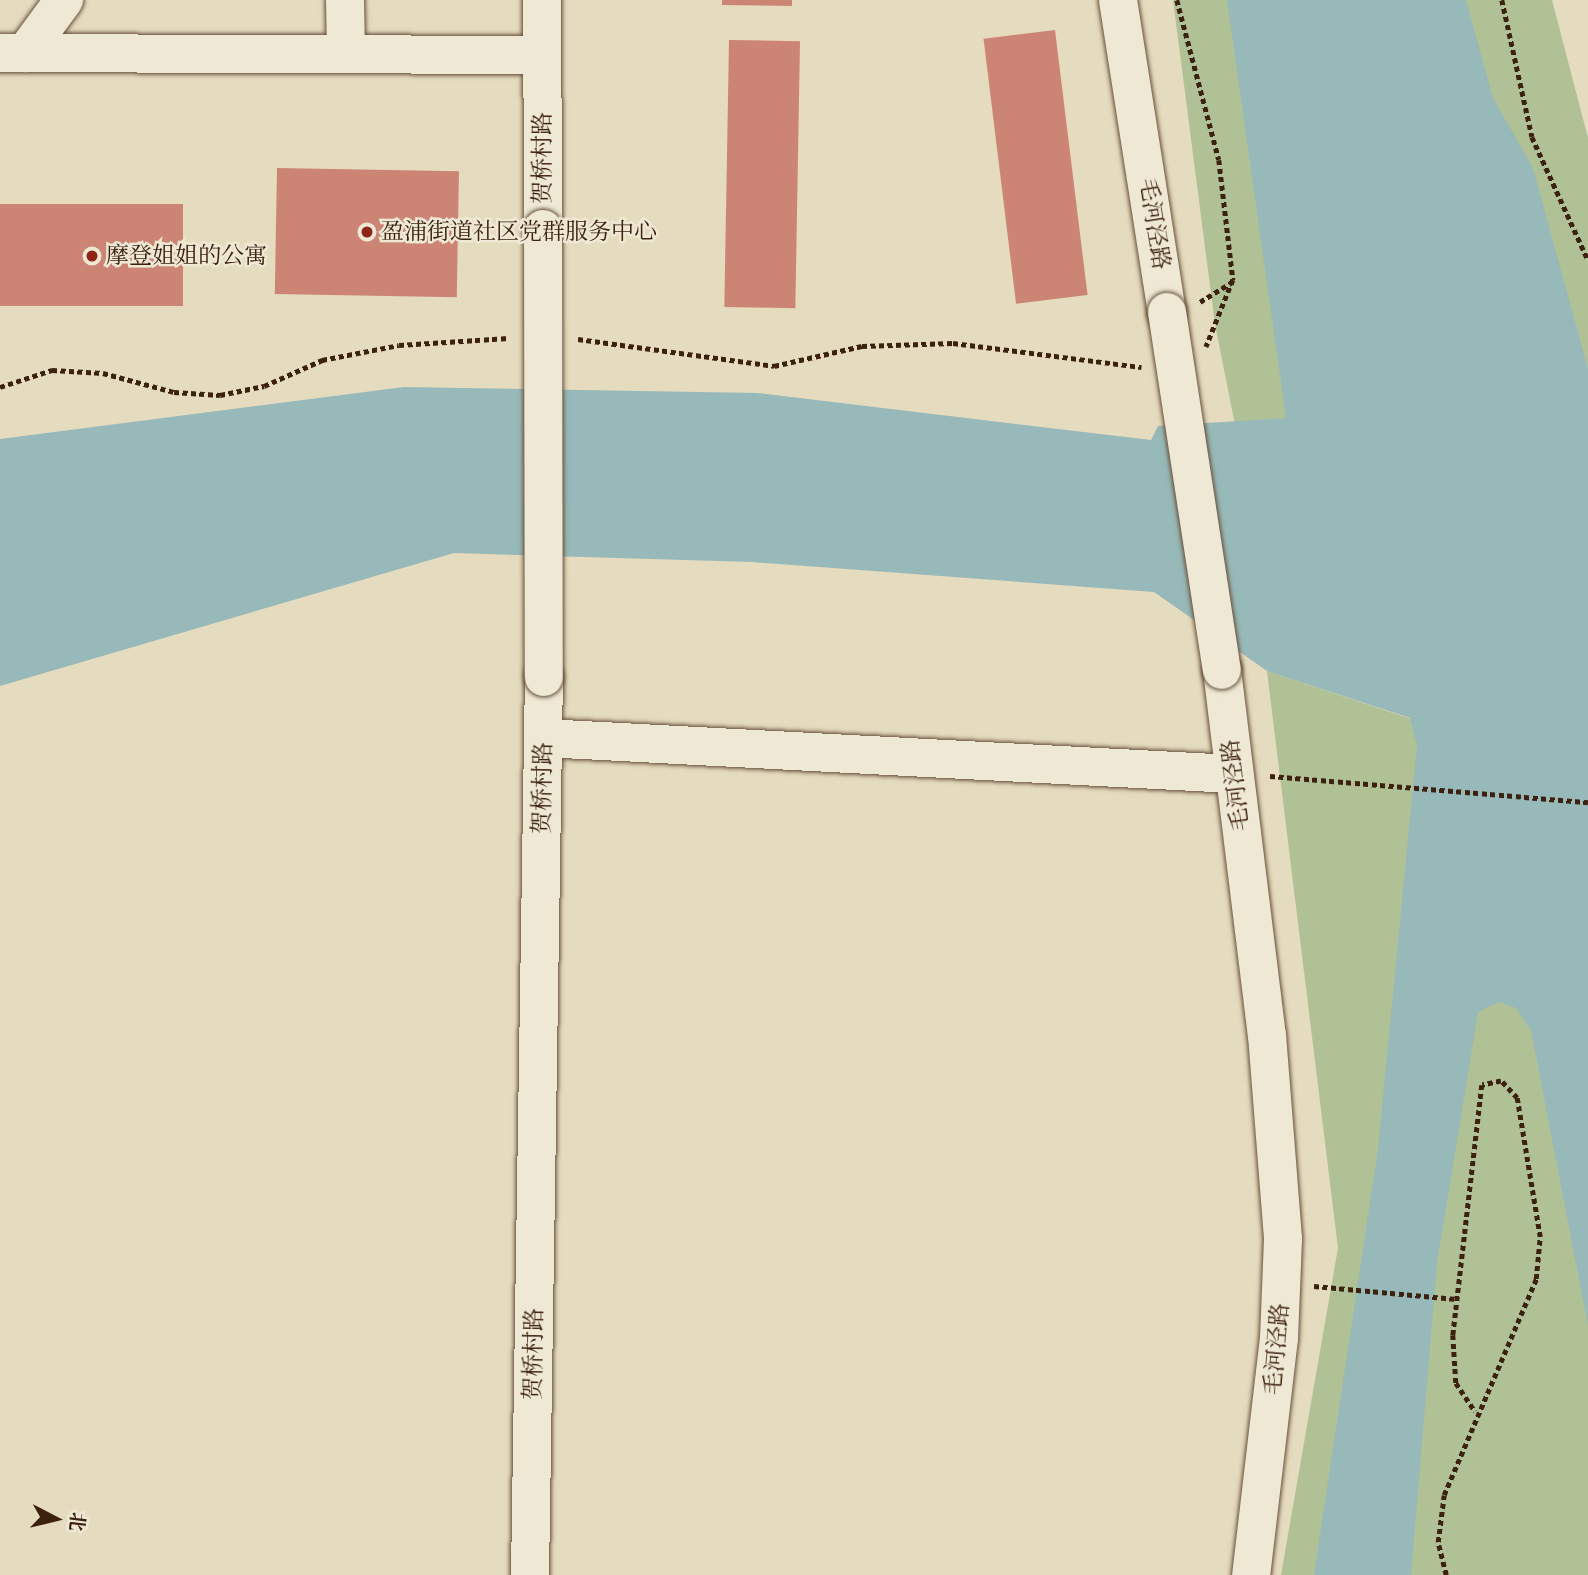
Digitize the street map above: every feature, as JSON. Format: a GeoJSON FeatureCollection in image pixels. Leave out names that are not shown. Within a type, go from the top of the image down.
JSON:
{"type":"FeatureCollection","features":[{"type":"Feature","properties":{"kind":"street"},"geometry":{"type":"LineString","coordinates":[[13,53],[64,0]]}},
{"type":"Feature","properties":{"kind":"street"},"geometry":{"type":"LineString","coordinates":[[345,0],[346,52]]}},
{"type":"Feature","properties":{"kind":"street","name":"贺桥村路"},"geometry":{"type":"LineString","coordinates":[[530,1575],[544,738],[542,0]]}},
{"type":"Feature","properties":{"kind":"street","name":"毛河泾路"},"geometry":{"type":"LineString","coordinates":[[1118,0],[1222,670],[1277,1133],[1282,1283],[1251,1575]]}},
{"type":"Feature","properties":{"kind":"street"},"geometry":{"type":"LineString","coordinates":[[13,53],[346,52],[542,55]]}},
{"type":"Feature","properties":{"kind":"street"},"geometry":{"type":"LineString","coordinates":[[544,738],[1234,774]]}},
{"type":"Feature","properties":{"kind":"path"},"geometry":{"type":"LineString","coordinates":[[1177,0],[1219,160],[1233,280],[1213,339],[1200,353]]}},
{"type":"Feature","properties":{"kind":"path"},"geometry":{"type":"LineString","coordinates":[[1502,0],[1532,137],[1588,260]]}},
{"type":"Feature","properties":{"kind":"path"},"geometry":{"type":"LineString","coordinates":[[0,387],[52,370],[103,373],[220,396],[264,386],[322,360],[386,347],[520,338]]}},
{"type":"Feature","properties":{"kind":"path"},"geometry":{"type":"LineString","coordinates":[[574,339],[774,366],[862,346],[953,343],[1153,365]]}},
{"type":"Feature","properties":{"kind":"path"},"geometry":{"type":"LineString","coordinates":[[1234,774],[1371,781],[1588,802]]}},
{"type":"Feature","properties":{"kind":"path"},"geometry":{"type":"LineString","coordinates":[[1446,1575],[1438,1542],[1444,1495],[1475,1411],[1536,1279],[1540,1237],[1517,1098],[1501,1081],[1482,1085],[1457,1299],[1456,1383],[1475,1411]]}},
{"type":"Feature","properties":{"kind":"path"},"geometry":{"type":"LineString","coordinates":[[1282,1283],[1457,1299]]}},
{"type":"Feature","properties":{"kind":"green space"},"geometry":{"type":"Polygon","coordinates":[[[1173,0],[1552,0],[1588,138],[1588,456],[1305,420],[1235,425],[1215,324],[1173,0]]]}},
{"type":"Feature","properties":{"kind":"green space"},"geometry":{"type":"Polygon","coordinates":[[[1267,671],[1588,778],[1588,1575],[1281,1575],[1338,1248],[1267,671]]]}},
{"type":"Feature","properties":{"kind":"water"},"geometry":{"type":"Polygon","coordinates":[[[1227,0],[1466,0],[1493,98],[1533,168],[1588,369],[1588,1326],[1531,1030],[1516,1008],[1499,1002],[1478,1012],[1437,1263],[1411,1575],[1314,1575],[1378,1149],[1417,746],[1410,718],[1267,671],[1154,592],[752,562],[454,553],[0,686],[0,439],[404,387],[757,393],[1151,440],[1158,426],[1286,418],[1227,0]]]}},
{"type":"Feature","properties":{"kind":"building"},"geometry":{"type":"Polygon","coordinates":[[[722,0],[792,0],[792,6],[722,5],[722,0]]]}},
{"type":"Feature","properties":{"kind":"building"},"geometry":{"type":"Polygon","coordinates":[[[1055,30],[1088,295],[1016,304],[984,39],[1055,30]]]}},
{"type":"Feature","properties":{"kind":"building"},"geometry":{"type":"Polygon","coordinates":[[[729,40],[800,41],[795,308],[724,307],[729,40]]]}},
{"type":"Feature","properties":{"kind":"building","name":"盈浦街道社区党群服务中心"},"geometry":{"type":"Polygon","coordinates":[[[277,168],[459,171],[457,297],[275,294],[277,168]]]}},
{"type":"Feature","properties":{"kind":"building","name":"摩登姐姐的公寓"},"geometry":{"type":"Polygon","coordinates":[[[0,204],[183,204],[183,306],[0,306],[0,204]]]}},
{"type":"Feature","properties":{"kind":"place","name":"盈浦街道社区党群服务中心"},"geometry":{"type":"Point","coordinates":[367,232]}},
{"type":"Feature","properties":{"kind":"place","name":"摩登姐姐的公寓"},"geometry":{"type":"Point","coordinates":[92,256]}}]}
